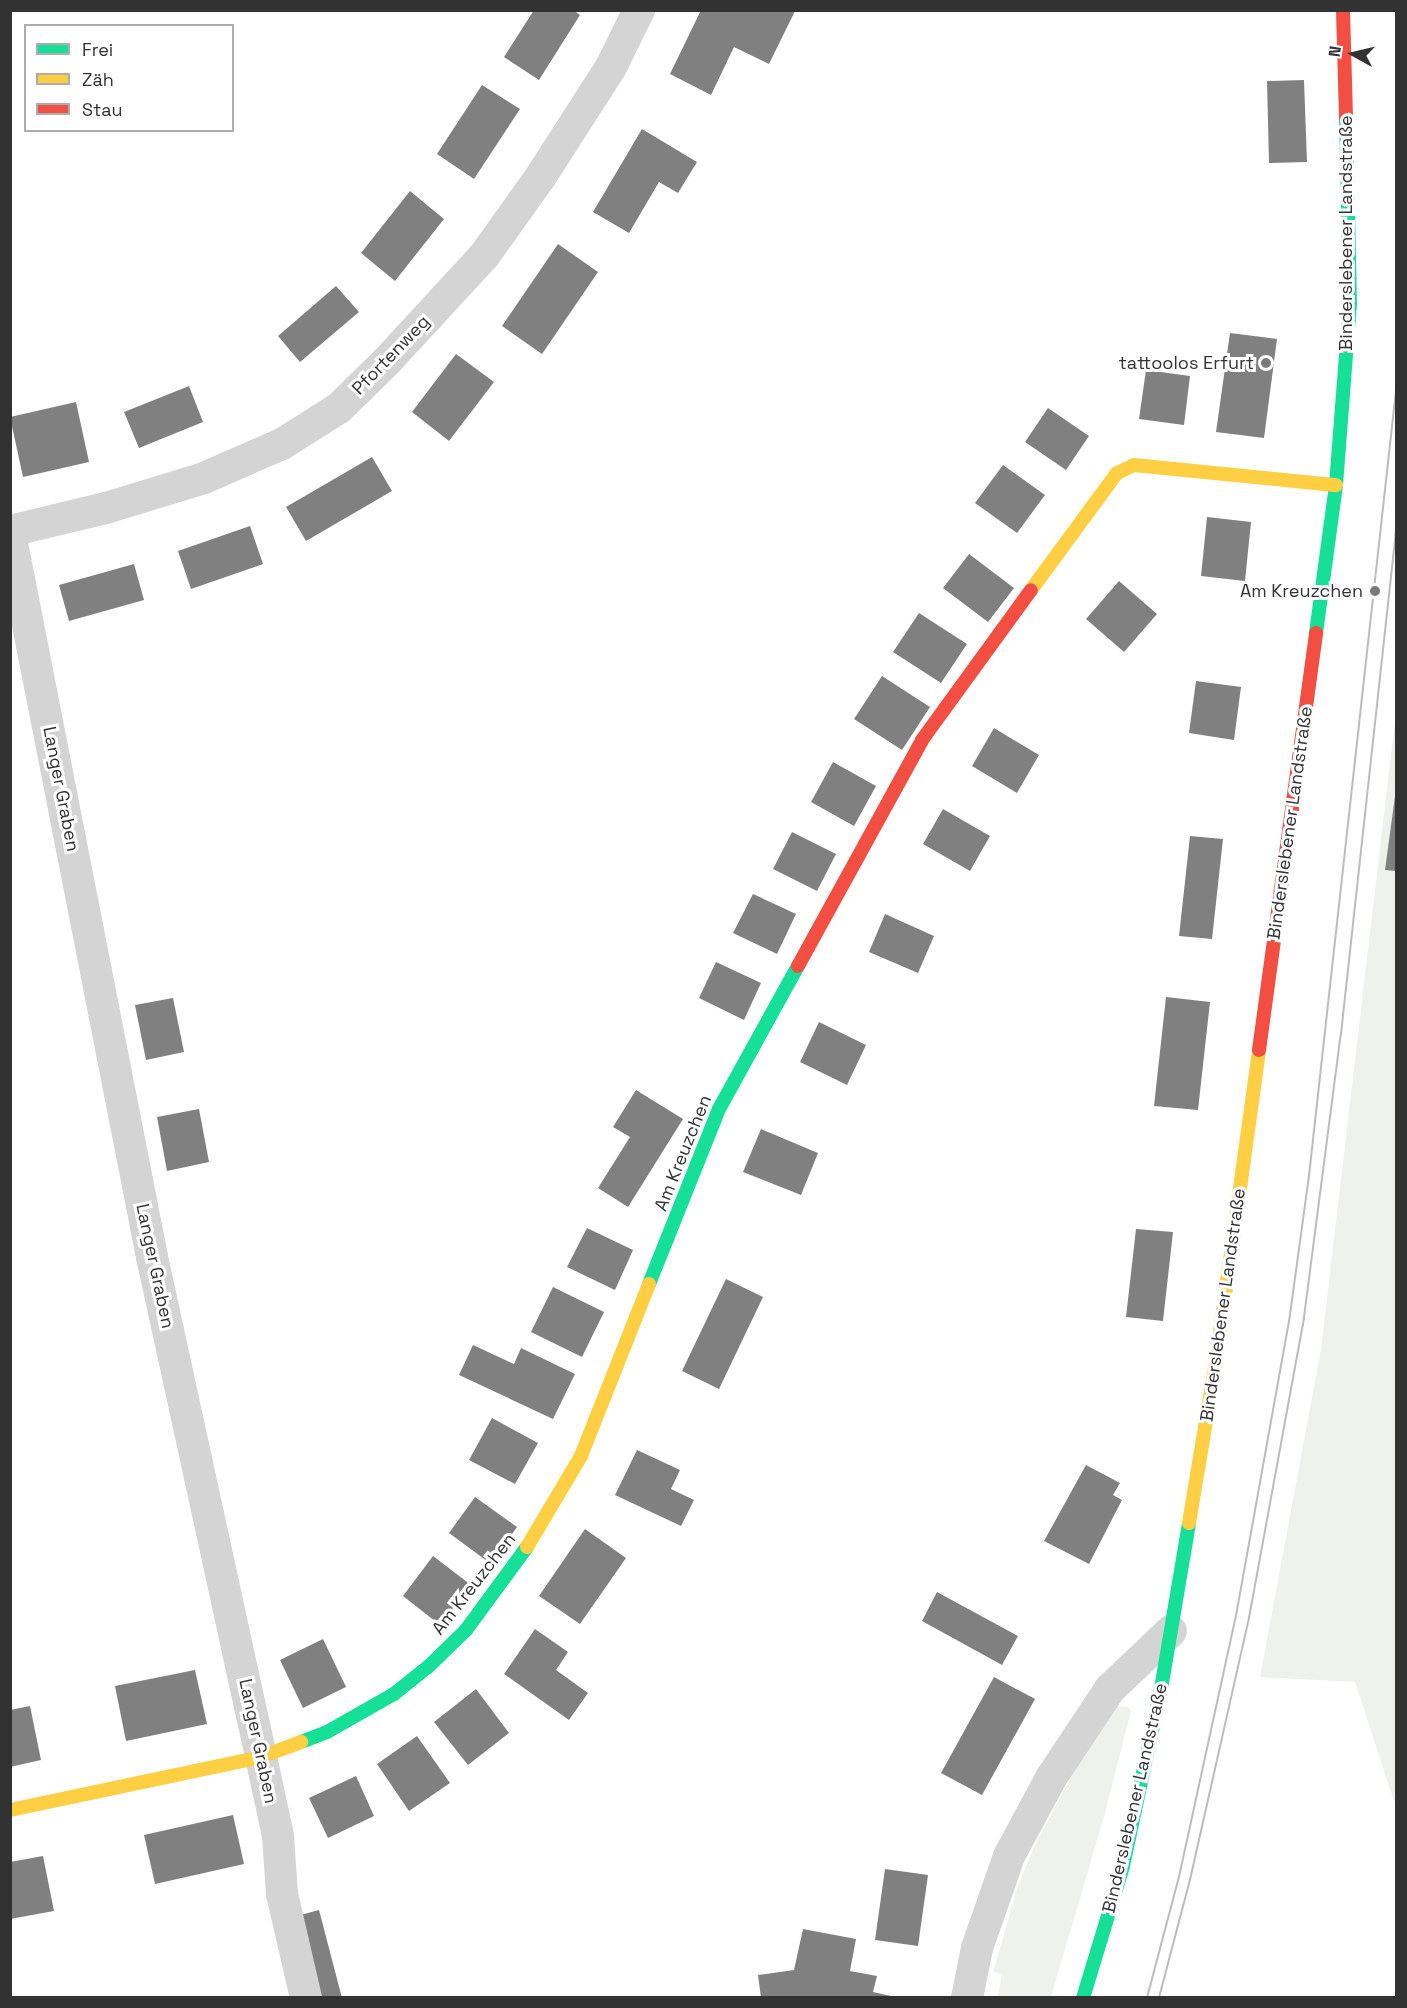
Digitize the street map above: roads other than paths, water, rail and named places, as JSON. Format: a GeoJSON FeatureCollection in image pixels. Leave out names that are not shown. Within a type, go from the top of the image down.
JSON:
{"type":"FeatureCollection","features":[{"type":"Feature","properties":{"kind":"street","name":"Pfortenweg"},"geometry":{"type":"LineString","coordinates":[[10,532],[106,508],[204,478],[282,444],[339,408],[387,361],[484,256],[541,176],[611,67],[639,10]]}},
{"type":"Feature","properties":{"kind":"street","name":"Binderslebener Landstraße"},"geometry":{"type":"LineString","coordinates":[[1083,1998],[1123,1866],[1171,1631],[1216,1361],[1336,484],[1344,406],[1350,305],[1343,10]]}},
{"type":"Feature","properties":{"kind":"street","name":"Am Kreuzchen"},"geometry":{"type":"LineString","coordinates":[[10,1810],[261,1757],[327,1732],[394,1694],[429,1666],[466,1630],[522,1555],[581,1456],[718,1109],[922,740],[1117,473],[1134,465],[1336,484]]}},
{"type":"Feature","properties":{"kind":"street","name":"Langer Graben"},"geometry":{"type":"LineString","coordinates":[[10,532],[152,1257],[278,1836],[282,1894],[306,1998]]}},
{"type":"Feature","properties":{"kind":"street","name":"Binderslebener Landstraße"},"geometry":{"type":"LineString","coordinates":[[967,1998],[977,1948],[1009,1856],[1050,1778],[1110,1689],[1171,1631]]}},
{"type":"Feature","properties":{"kind":"tram line"},"geometry":{"type":"LineString","coordinates":[[1147,1998],[1179,1877],[1236,1616],[1289,1322],[1309,1176],[1396,391]]}},
{"type":"Feature","properties":{"kind":"tram line"},"geometry":{"type":"LineString","coordinates":[[1159,1998],[1190,1880],[1249,1618],[1303,1325],[1341,1034],[1396,531]]}},
{"type":"Feature","properties":{"kind":"place","name":"tattoolos Erfurt"},"geometry":{"type":"Point","coordinates":[1266,363]}},
{"type":"Feature","properties":{"kind":"place","name":"Am Kreuzchen"},"geometry":{"type":"Point","coordinates":[1375,591]}}]}
